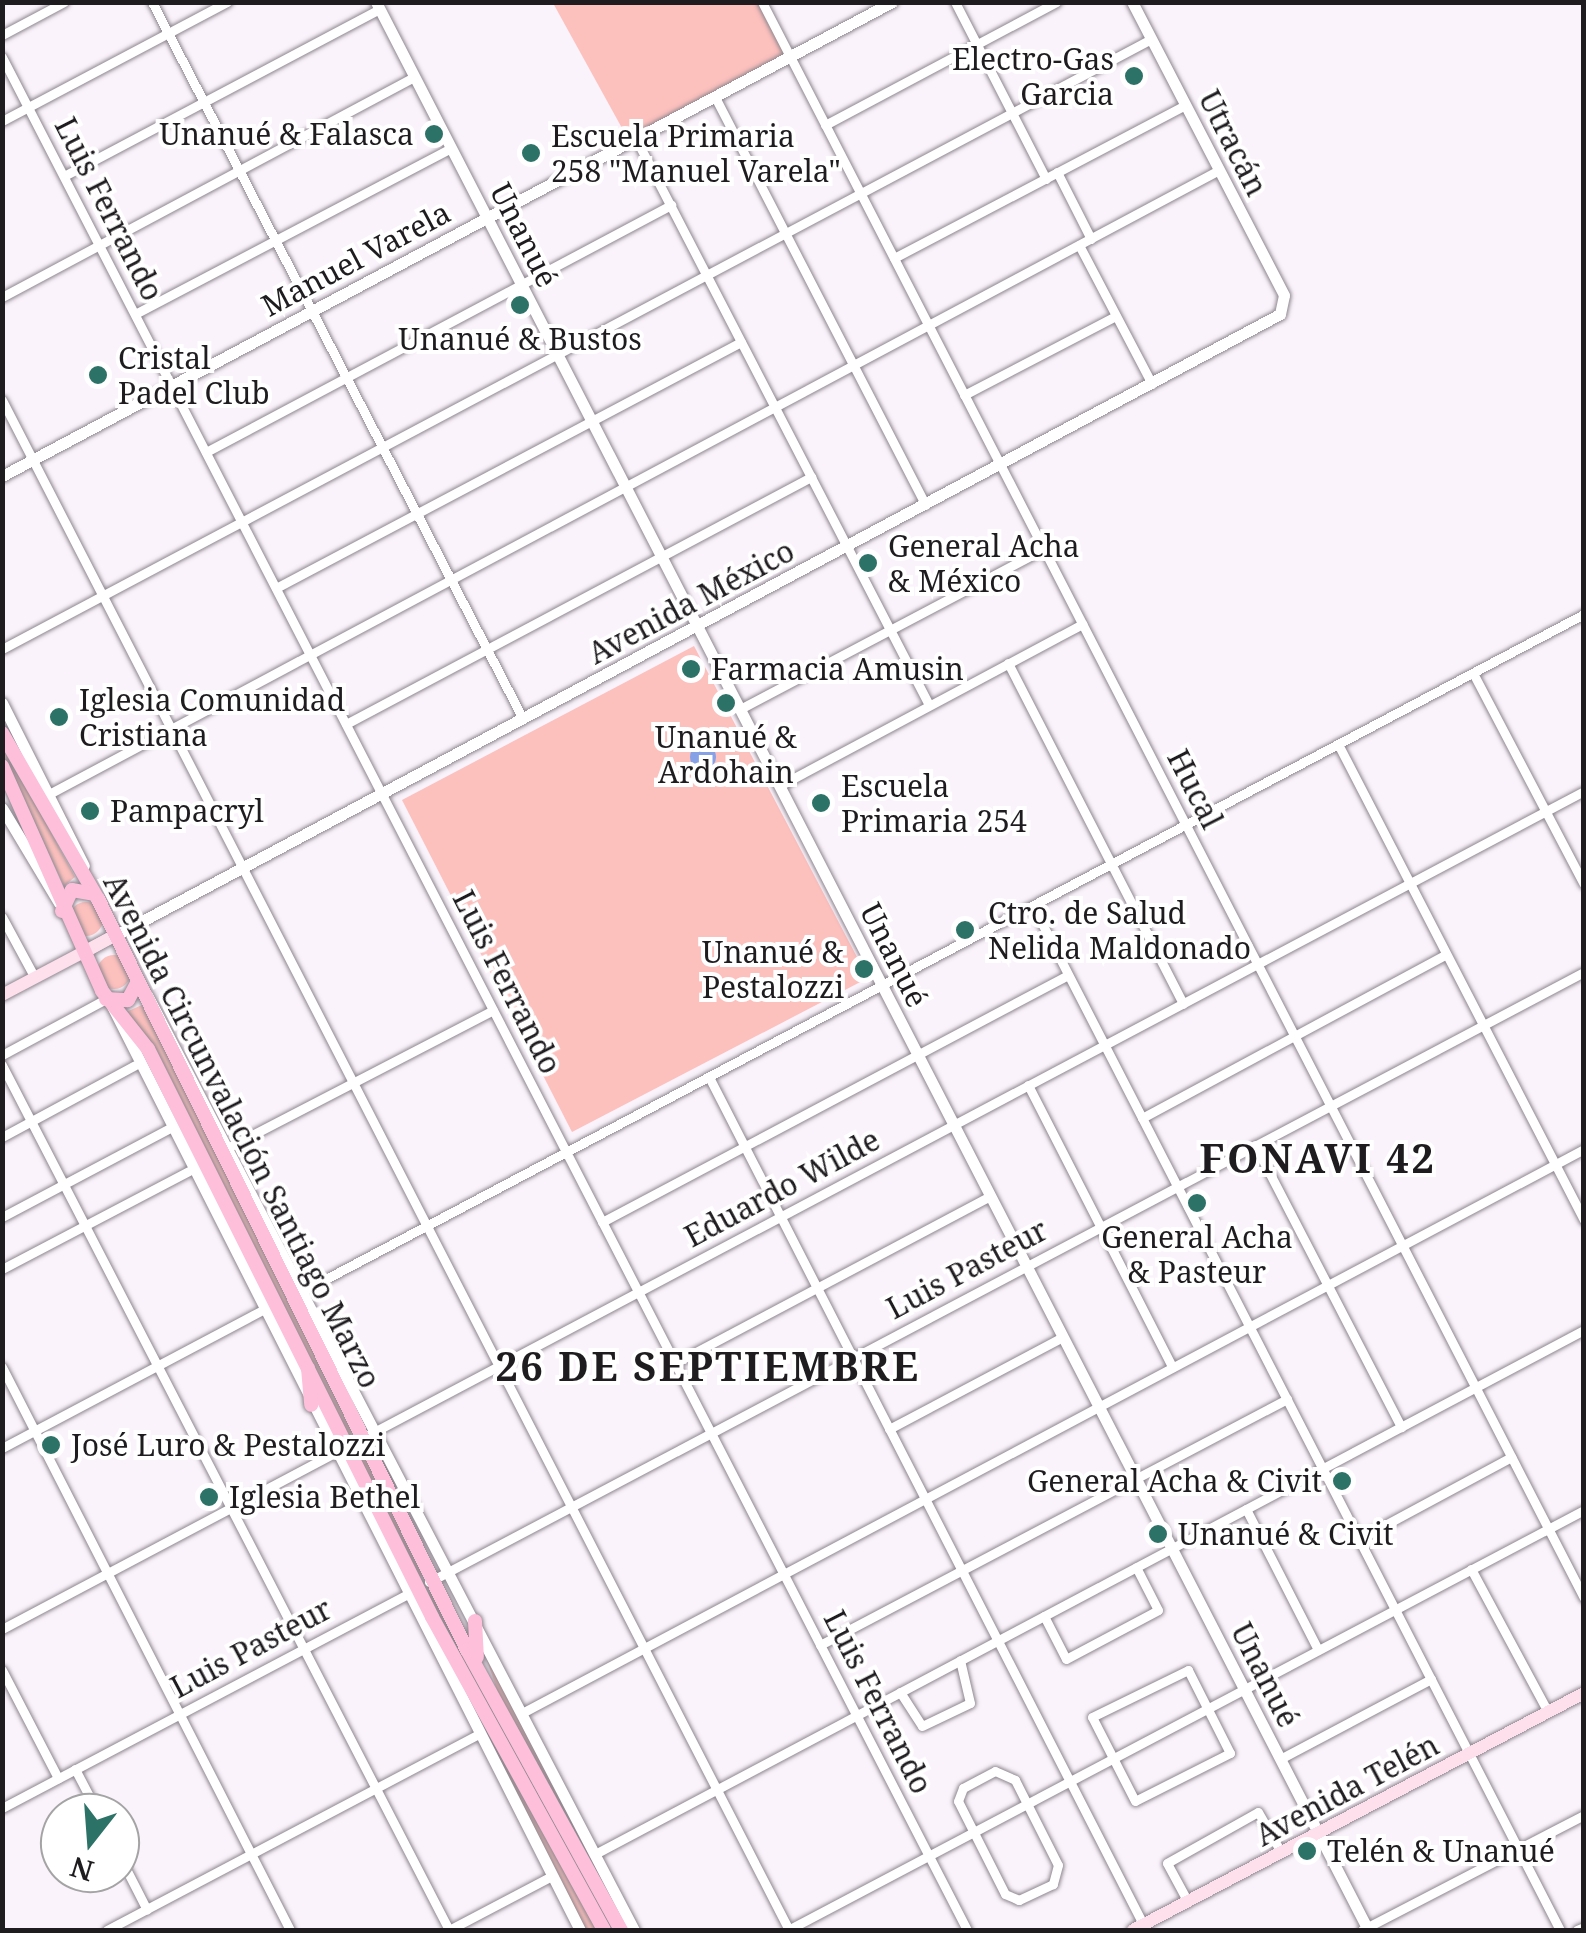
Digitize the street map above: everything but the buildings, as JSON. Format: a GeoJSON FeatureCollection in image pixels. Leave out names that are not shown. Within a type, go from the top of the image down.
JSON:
{"type":"FeatureCollection","features":[{"type":"Feature","properties":{"kind":"main road","name":"Avenida Circunvalación Santiago Marzo"},"geometry":{"type":"LineString","coordinates":[[2,732],[98,899],[443,1575],[500,1713],[620,1930]]}},
{"type":"Feature","properties":{"kind":"main road","name":"Avenida Circunvalación Santiago Marzo"},"geometry":{"type":"LineString","coordinates":[[2,766],[46,851],[61,909],[82,953],[109,1002],[148,1049],[278,1298],[341,1450],[412,1591],[604,1930]]}},
{"type":"Feature","properties":{"kind":"main road"},"geometry":{"type":"LineString","coordinates":[[61,909],[72,890],[98,899]]}},
{"type":"Feature","properties":{"kind":"main road","name":"Avenida México"},"geometry":{"type":"LineString","coordinates":[[2,996],[116,935]]}},
{"type":"Feature","properties":{"kind":"main road"},"geometry":{"type":"LineString","coordinates":[[109,1002],[130,998],[136,974]]}},
{"type":"Feature","properties":{"kind":"main road"},"geometry":{"type":"LineString","coordinates":[[278,1298],[311,1377],[311,1405]]}},
{"type":"Feature","properties":{"kind":"main road"},"geometry":{"type":"LineString","coordinates":[[475,1620],[474,1651],[500,1713]]}},
{"type":"Feature","properties":{"kind":"main road","name":"Avenida Telén"},"geometry":{"type":"LineString","coordinates":[[1141,1929],[1584,1693]]}},
{"type":"Feature","properties":{"kind":"street"},"geometry":{"type":"LineString","coordinates":[[2,35],[64,2]]}},
{"type":"Feature","properties":{"kind":"street"},"geometry":{"type":"LineString","coordinates":[[152,2],[523,719]]}},
{"type":"Feature","properties":{"kind":"street"},"geometry":{"type":"LineString","coordinates":[[2,121],[227,2]]}},
{"type":"Feature","properties":{"kind":"street","name":"Hucal"},"geometry":{"type":"LineString","coordinates":[[762,2],[1584,1598]]}},
{"type":"Feature","properties":{"kind":"street","name":"Manuel Varela"},"geometry":{"type":"LineString","coordinates":[[2,476],[892,2]]}},
{"type":"Feature","properties":{"kind":"street"},"geometry":{"type":"LineString","coordinates":[[955,2],[1046,178]]}},
{"type":"Feature","properties":{"kind":"street"},"geometry":{"type":"LineString","coordinates":[[825,125],[1056,2]]}},
{"type":"Feature","properties":{"kind":"street","name":"Utracán"},"geometry":{"type":"LineString","coordinates":[[1132,2],[1285,306]]}},
{"type":"Feature","properties":{"kind":"street"},"geometry":{"type":"LineString","coordinates":[[64,176],[378,6]]}},
{"type":"Feature","properties":{"kind":"street","name":"Unanué"},"geometry":{"type":"LineString","coordinates":[[378,6],[1366,1930]]}},
{"type":"Feature","properties":{"kind":"street"},"geometry":{"type":"LineString","coordinates":[[2,649],[105,598],[1151,39]]}},
{"type":"Feature","properties":{"kind":"street","name":"Luis Ferrando"},"geometry":{"type":"LineString","coordinates":[[2,57],[967,1930]]}},
{"type":"Feature","properties":{"kind":"street"},"geometry":{"type":"LineString","coordinates":[[2,297],[414,77]]}},
{"type":"Feature","properties":{"kind":"street"},"geometry":{"type":"LineString","coordinates":[[715,97],[926,506]]}},
{"type":"Feature","properties":{"kind":"street"},"geometry":{"type":"LineString","coordinates":[[894,258],[1186,105]]}},
{"type":"Feature","properties":{"kind":"street"},"geometry":{"type":"LineString","coordinates":[[636,139],[929,705]]}},
{"type":"Feature","properties":{"kind":"street"},"geometry":{"type":"LineString","coordinates":[[135,314],[451,148]]}},
{"type":"Feature","properties":{"kind":"street"},"geometry":{"type":"LineString","coordinates":[[49,794],[1219,170]]}},
{"type":"Feature","properties":{"kind":"street"},"geometry":{"type":"LineString","coordinates":[[1057,172],[1090,239]]}},
{"type":"Feature","properties":{"kind":"street"},"geometry":{"type":"LineString","coordinates":[[206,452],[671,205]]}},
{"type":"Feature","properties":{"kind":"street"},"geometry":{"type":"LineString","coordinates":[[1079,245],[1152,384]]}},
{"type":"Feature","properties":{"kind":"street","name":"Avenida México"},"geometry":{"type":"LineString","coordinates":[[116,935],[926,506],[1152,384],[1285,306]]}},
{"type":"Feature","properties":{"kind":"street"},"geometry":{"type":"LineString","coordinates":[[964,396],[1116,316]]}},
{"type":"Feature","properties":{"kind":"street"},"geometry":{"type":"LineString","coordinates":[[276,588],[742,342]]}},
{"type":"Feature","properties":{"kind":"street"},"geometry":{"type":"LineString","coordinates":[[2,400],[789,1930],[1584,1510]]}},
{"type":"Feature","properties":{"kind":"street"},"geometry":{"type":"LineString","coordinates":[[346,724],[811,477]]}},
{"type":"Feature","properties":{"kind":"street"},"geometry":{"type":"LineString","coordinates":[[740,709],[1043,550]]}},
{"type":"Feature","properties":{"kind":"street"},"geometry":{"type":"LineString","coordinates":[[305,1290],[1584,614]]}},
{"type":"Feature","properties":{"kind":"street"},"geometry":{"type":"LineString","coordinates":[[779,786],[1082,624]]}},
{"type":"Feature","properties":{"kind":"street"},"geometry":{"type":"LineString","coordinates":[[1008,663],[1182,1004]]}},
{"type":"Feature","properties":{"kind":"street"},"geometry":{"type":"LineString","coordinates":[[1472,673],[1584,884]]}},
{"type":"Feature","properties":{"kind":"street"},"geometry":{"type":"LineString","coordinates":[[2,703],[49,794],[85,880]]}},
{"type":"Feature","properties":{"kind":"street"},"geometry":{"type":"LineString","coordinates":[[1338,744],[1584,1220]]}},
{"type":"Feature","properties":{"kind":"street","name":"Eduardo Wilde"},"geometry":{"type":"LineString","coordinates":[[2,1628],[1584,791]]}},
{"type":"Feature","properties":{"kind":"street"},"geometry":{"type":"LineString","coordinates":[[2,808],[61,909]]}},
{"type":"Feature","properties":{"kind":"street"},"geometry":{"type":"LineString","coordinates":[[1032,906],[1560,1930]]}},
{"type":"Feature","properties":{"kind":"street"},"geometry":{"type":"LineString","coordinates":[[2,917],[34,978]]}},
{"type":"Feature","properties":{"kind":"street"},"geometry":{"type":"LineString","coordinates":[[1142,1118],[1446,954]]}},
{"type":"Feature","properties":{"kind":"street","name":"Luis Pasteur"},"geometry":{"type":"LineString","coordinates":[[2,1808],[1584,972]]}},
{"type":"Feature","properties":{"kind":"street"},"geometry":{"type":"LineString","coordinates":[[602,1222],[1068,975]]}},
{"type":"Feature","properties":{"kind":"street"},"geometry":{"type":"LineString","coordinates":[[142,991],[231,1146],[305,1290],[372,1434]]}},
{"type":"Feature","properties":{"kind":"street"},"geometry":{"type":"LineString","coordinates":[[2,1055],[109,1002],[135,1065],[262,1311],[311,1405],[341,1450]]}},
{"type":"Feature","properties":{"kind":"street"},"geometry":{"type":"LineString","coordinates":[[231,1146],[494,1010]]}},
{"type":"Feature","properties":{"kind":"street"},"geometry":{"type":"LineString","coordinates":[[2,1065],[449,1930],[552,1876]]}},
{"type":"Feature","properties":{"kind":"street"},"geometry":{"type":"LineString","coordinates":[[2,1136],[135,1065]]}},
{"type":"Feature","properties":{"kind":"street"},"geometry":{"type":"LineString","coordinates":[[709,1077],[1070,1782],[1141,1929]]}},
{"type":"Feature","properties":{"kind":"street"},"geometry":{"type":"LineString","coordinates":[[1028,1086],[1172,1367]]}},
{"type":"Feature","properties":{"kind":"street"},"geometry":{"type":"LineString","coordinates":[[2,1217],[168,1129]]}},
{"type":"Feature","properties":{"kind":"street"},"geometry":{"type":"LineString","coordinates":[[1255,1145],[1400,1427]]}},
{"type":"Feature","properties":{"kind":"street"},"geometry":{"type":"LineString","coordinates":[[522,1713],[1584,1149]]}},
{"type":"Feature","properties":{"kind":"street"},"geometry":{"type":"LineString","coordinates":[[2,1270],[189,1170]]}},
{"type":"Feature","properties":{"kind":"street"},"geometry":{"type":"LineString","coordinates":[[675,1363],[990,1196]]}},
{"type":"Feature","properties":{"kind":"street"},"geometry":{"type":"LineString","coordinates":[[2,1448],[262,1311]]}},
{"type":"Feature","properties":{"kind":"street"},"geometry":{"type":"LineString","coordinates":[[595,1854],[1584,1330]]}},
{"type":"Feature","properties":{"kind":"street"},"geometry":{"type":"LineString","coordinates":[[889,1429],[1063,1337]]}},
{"type":"Feature","properties":{"kind":"street"},"geometry":{"type":"LineString","coordinates":[[2,1367],[290,1930]]}},
{"type":"Feature","properties":{"kind":"street"},"geometry":{"type":"LineString","coordinates":[[820,1645],[1286,1399]]}},
{"type":"Feature","properties":{"kind":"street"},"geometry":{"type":"LineString","coordinates":[[1359,1539],[1510,1456]]}},
{"type":"Feature","properties":{"kind":"street"},"geometry":{"type":"LineString","coordinates":[[1246,1508],[1318,1650]]}},
{"type":"Feature","properties":{"kind":"street"},"geometry":{"type":"LineString","coordinates":[[1044,1616],[1066,1659],[1158,1610],[1136,1567]]}},
{"type":"Feature","properties":{"kind":"street"},"geometry":{"type":"LineString","coordinates":[[1471,1570],[1548,1712]]}},
{"type":"Feature","properties":{"kind":"street"},"geometry":{"type":"LineString","coordinates":[[443,1575],[475,1620],[634,1930]]}},
{"type":"Feature","properties":{"kind":"street"},"geometry":{"type":"LineString","coordinates":[[412,1591],[479,1734],[580,1930]]}},
{"type":"Feature","properties":{"kind":"street"},"geometry":{"type":"LineString","coordinates":[[900,1692],[922,1726],[970,1703],[960,1660]]}},
{"type":"Feature","properties":{"kind":"street"},"geometry":{"type":"LineString","coordinates":[[2,1670],[58,1778]]}},
{"type":"Feature","properties":{"kind":"street"},"geometry":{"type":"LineString","coordinates":[[1188,1670],[1230,1754],[1135,1801],[1113,1759],[1092,1717],[1188,1670]]}},
{"type":"Feature","properties":{"kind":"street"},"geometry":{"type":"LineString","coordinates":[[1280,1759],[1431,1679]]}},
{"type":"Feature","properties":{"kind":"street"},"geometry":{"type":"LineString","coordinates":[[107,1930],[479,1734]]}},
{"type":"Feature","properties":{"kind":"street"},"geometry":{"type":"LineString","coordinates":[[76,1769],[88,1793]]}},
{"type":"Feature","properties":{"kind":"street"},"geometry":{"type":"LineString","coordinates":[[1007,1774],[1058,1865],[1053,1884],[1011,1899],[972,1833],[958,1801],[962,1788],[1007,1774]]}},
{"type":"Feature","properties":{"kind":"street"},"geometry":{"type":"LineString","coordinates":[[1188,1902],[1167,1862],[1258,1812],[1282,1852]]}},
{"type":"Feature","properties":{"kind":"street"},"geometry":{"type":"LineString","coordinates":[[1366,1930],[1584,1814]]}},
{"type":"Feature","properties":{"kind":"street"},"geometry":{"type":"LineString","coordinates":[[138,1893],[147,1910]]}},
{"type":"Feature","properties":{"kind":"shaded area"},"geometry":{"type":"Polygon","coordinates":[[[553,3],[760,3],[788,55],[628,139],[553,3]]]}},
{"type":"Feature","properties":{"kind":"shaded area"},"geometry":{"type":"Polygon","coordinates":[[[694,646],[868,978],[572,1132],[402,800],[694,646]]]}},
{"type":"Feature","properties":{"kind":"shaded area"},"geometry":{"type":"Polygon","coordinates":[[[2,742],[75,877],[64,886],[3,757],[2,742]]]}},
{"type":"Feature","properties":{"kind":"shaded area"},"geometry":{"type":"Polygon","coordinates":[[[86,902],[98,907],[103,919],[98,931],[86,936],[74,931],[69,919],[74,907],[86,902]]]}},
{"type":"Feature","properties":{"kind":"shaded area"},"geometry":{"type":"Polygon","coordinates":[[[114,955],[126,960],[131,972],[126,984],[114,989],[102,984],[97,972],[102,960],[114,955]]]}},
{"type":"Feature","properties":{"kind":"shaded area"},"geometry":{"type":"Polygon","coordinates":[[[142,1005],[357,1427],[348,1437],[126,1012],[142,1005]]]}},
{"type":"Feature","properties":{"kind":"shaded area"},"geometry":{"type":"Polygon","coordinates":[[[365,1448],[427,1573],[419,1577],[357,1452],[365,1448]]]}},
{"type":"Feature","properties":{"kind":"shaded area"},"geometry":{"type":"Polygon","coordinates":[[[434,1589],[615,1930],[427,1595],[434,1589]]]}},
{"type":"Feature","properties":{"kind":"shaded area"},"geometry":{"type":"Polygon","coordinates":[[[426,1620],[599,1930],[585,1930],[426,1620]]]}},
{"type":"Feature","properties":{"kind":"shaded area"},"geometry":{"type":"Polygon","coordinates":[[[479,1636],[631,1930],[504,1711],[479,1636]]]}},
{"type":"Feature","properties":{"kind":"water"},"geometry":{"type":"Polygon","coordinates":[[[703,744],[713,747],[713,767],[703,770],[693,767],[690,757],[693,747],[703,744]]]}},
{"type":"Feature","properties":{"kind":"place","name":"Electro-Gas Garcia"},"geometry":{"type":"Point","coordinates":[1134,76]}},
{"type":"Feature","properties":{"kind":"place","name":"Unanué & Falasca"},"geometry":{"type":"Point","coordinates":[434,134]}},
{"type":"Feature","properties":{"kind":"place","name":"Escuela Primaria 258 \"Manuel Varela\""},"geometry":{"type":"Point","coordinates":[531,153]}},
{"type":"Feature","properties":{"kind":"place","name":"Unanué & Bustos"},"geometry":{"type":"Point","coordinates":[520,305]}},
{"type":"Feature","properties":{"kind":"place","name":"Cristal Padel Club"},"geometry":{"type":"Point","coordinates":[98,375]}},
{"type":"Feature","properties":{"kind":"place","name":"General Acha & México"},"geometry":{"type":"Point","coordinates":[868,563]}},
{"type":"Feature","properties":{"kind":"place","name":"Farmacia Amusin"},"geometry":{"type":"Point","coordinates":[691,669]}},
{"type":"Feature","properties":{"kind":"place","name":"Unanué & Ardohain"},"geometry":{"type":"Point","coordinates":[726,703]}},
{"type":"Feature","properties":{"kind":"place","name":"Iglesia Comunidad Cristiana"},"geometry":{"type":"Point","coordinates":[59,717]}},
{"type":"Feature","properties":{"kind":"place","name":"Escuela Primaria 254"},"geometry":{"type":"Point","coordinates":[821,803]}},
{"type":"Feature","properties":{"kind":"place","name":"Pampacryl"},"geometry":{"type":"Point","coordinates":[90,811]}},
{"type":"Feature","properties":{"kind":"place","name":"Ctro. de Salud Nelida Maldonado"},"geometry":{"type":"Point","coordinates":[965,930]}},
{"type":"Feature","properties":{"kind":"place","name":"Unanué & Pestalozzi"},"geometry":{"type":"Point","coordinates":[864,969]}},
{"type":"Feature","properties":{"kind":"place","name":"General Acha & Pasteur"},"geometry":{"type":"Point","coordinates":[1197,1203]}},
{"type":"Feature","properties":{"kind":"place","name":"José Luro & Pestalozzi"},"geometry":{"type":"Point","coordinates":[51,1445]}},
{"type":"Feature","properties":{"kind":"place","name":"General Acha & Civit"},"geometry":{"type":"Point","coordinates":[1342,1481]}},
{"type":"Feature","properties":{"kind":"place","name":"Iglesia Bethel"},"geometry":{"type":"Point","coordinates":[209,1497]}},
{"type":"Feature","properties":{"kind":"place","name":"Unanué & Civit"},"geometry":{"type":"Point","coordinates":[1158,1534]}},
{"type":"Feature","properties":{"kind":"place","name":"Telén & Unanué"},"geometry":{"type":"Point","coordinates":[1307,1851]}},
{"type":"Feature","properties":{"kind":"district","name":"FONAVI 42"},"geometry":{"type":"Point","coordinates":[1318,1158]}},
{"type":"Feature","properties":{"kind":"district","name":"26 DE SEPTIEMBRE"},"geometry":{"type":"Point","coordinates":[708,1366]}}]}
